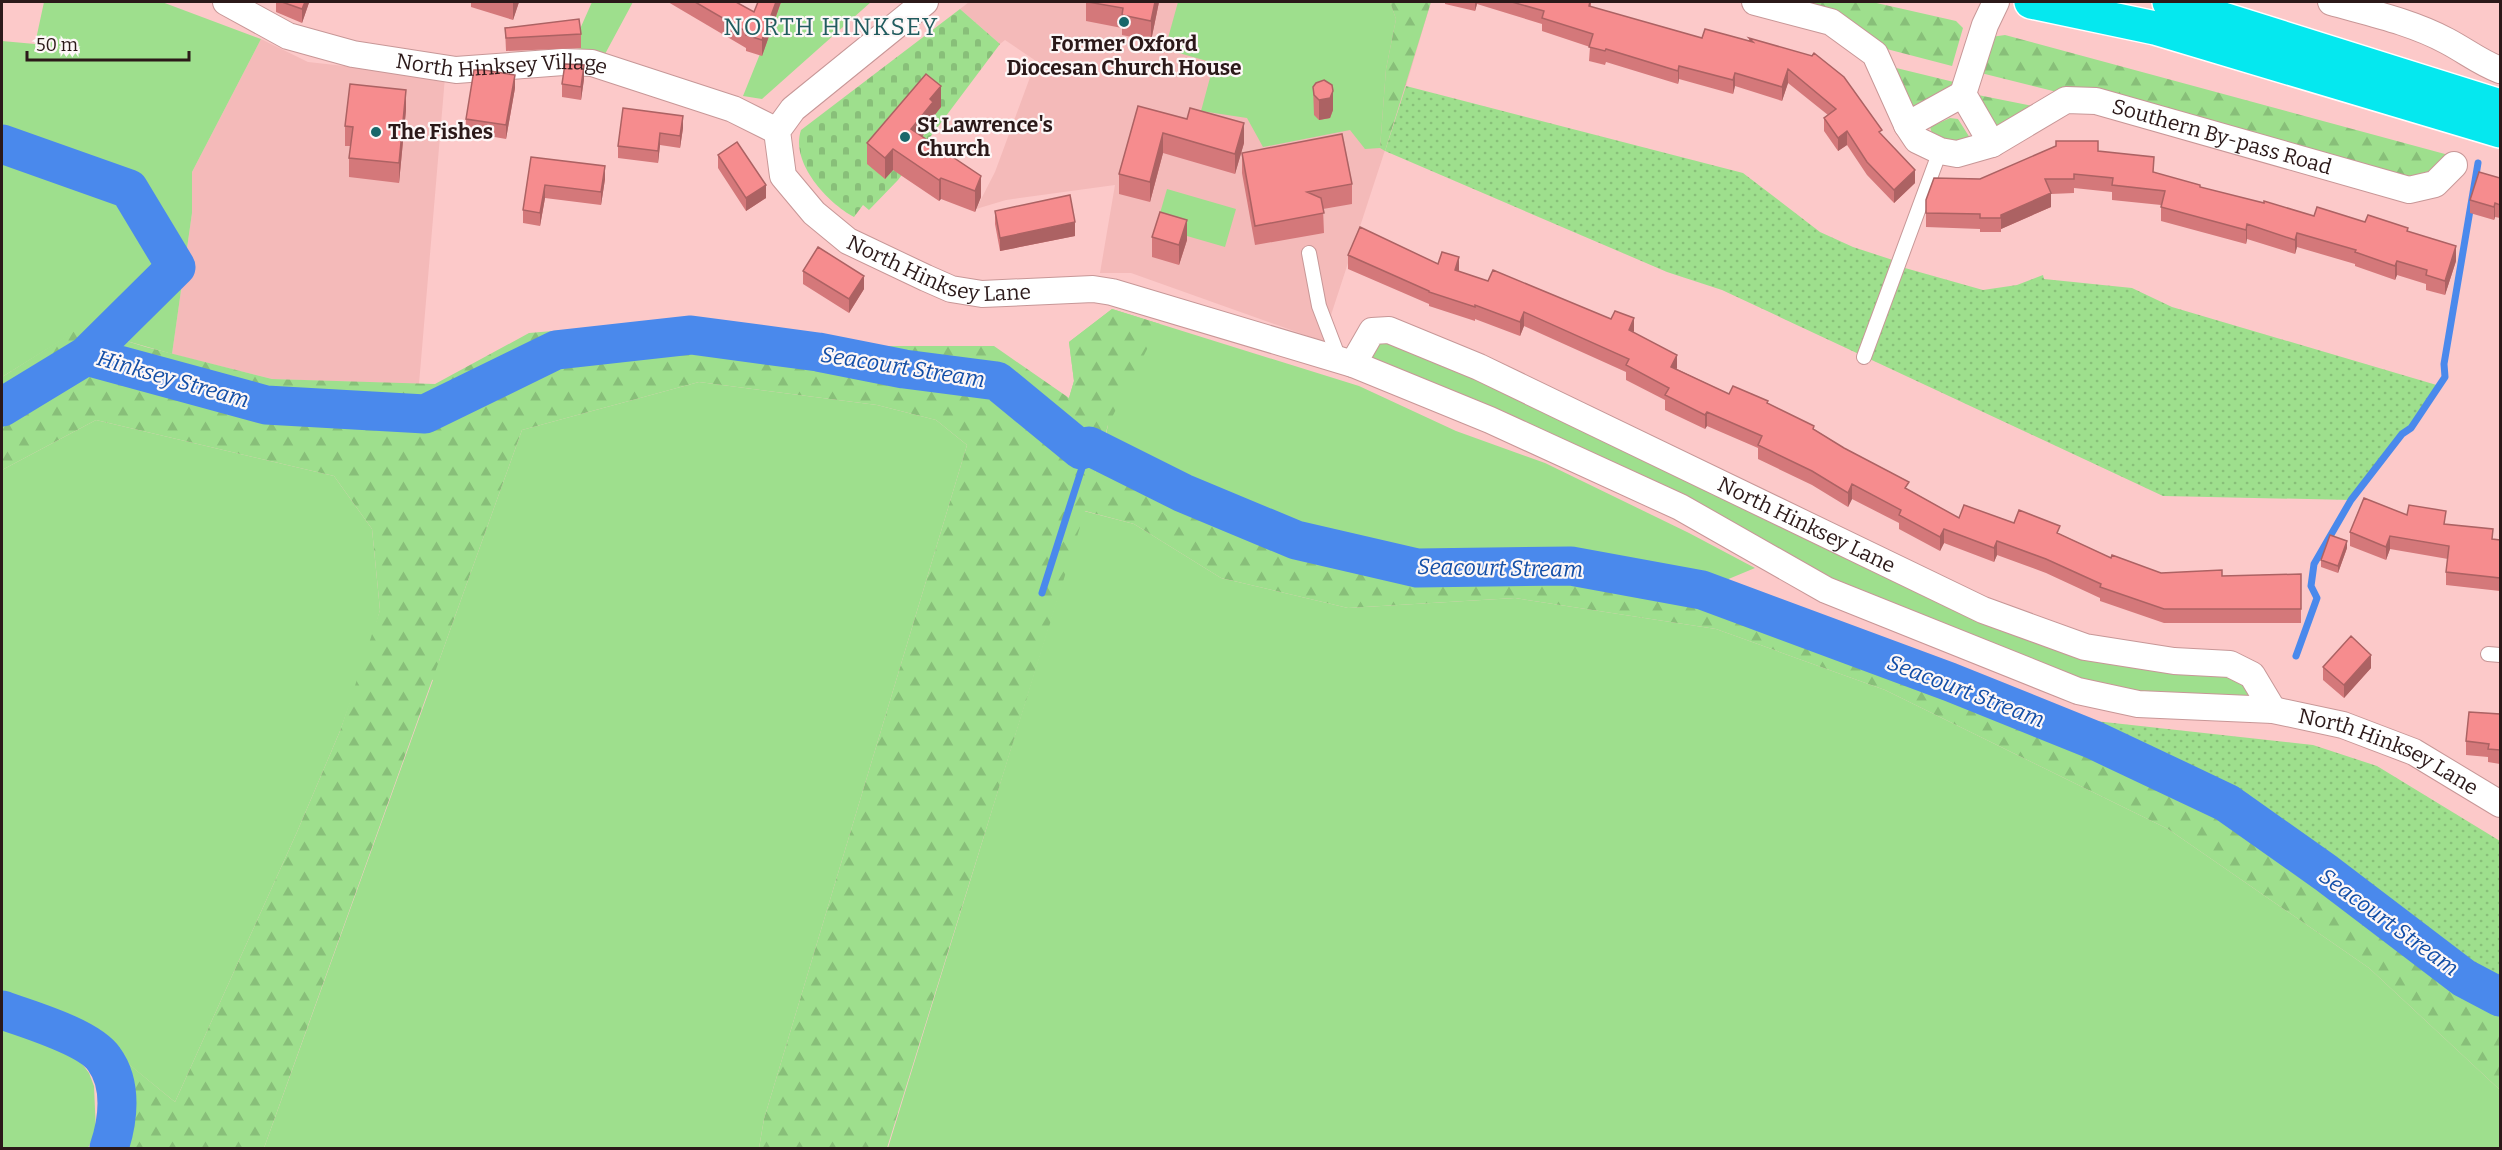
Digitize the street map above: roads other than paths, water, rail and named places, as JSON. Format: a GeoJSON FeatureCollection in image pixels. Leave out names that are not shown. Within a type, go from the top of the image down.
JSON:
{"type":"FeatureCollection","features":[{"type":"Feature","properties":{"kind":"highway"},"geometry":{"type":"LineString","coordinates":[[2031,2],[2155,28],[2500,130]]}},
{"type":"Feature","properties":{"kind":"highway"},"geometry":{"type":"LineString","coordinates":[[2169,2],[2500,105]]}},
{"type":"Feature","properties":{"kind":"street","name":"North Hinksey Village"},"geometry":{"type":"LineString","coordinates":[[225,2],[288,36],[353,54],[456,70],[563,62],[592,63],[733,109],[777,131]]}},
{"type":"Feature","properties":{"kind":"street"},"geometry":{"type":"LineString","coordinates":[[777,131],[793,109],[925,2]]}},
{"type":"Feature","properties":{"kind":"street"},"geometry":{"type":"LineString","coordinates":[[1755,2],[1831,21],[1875,54],[1907,125],[1917,140],[1940,151]]}},
{"type":"Feature","properties":{"kind":"street"},"geometry":{"type":"LineString","coordinates":[[1907,125],[1963,94],[1985,25],[1996,2]]}},
{"type":"Feature","properties":{"kind":"street"},"geometry":{"type":"LineString","coordinates":[[2331,2],[2417,28],[2447,41],[2485,65],[2500,70]]}},
{"type":"Feature","properties":{"kind":"street"},"geometry":{"type":"LineString","coordinates":[[1963,94],[1992,144]]}},
{"type":"Feature","properties":{"kind":"street","name":"Southern By-pass Road"},"geometry":{"type":"LineString","coordinates":[[1940,151],[1957,154],[1992,144],[2066,100],[2096,101],[2409,190],[2435,184],[2454,165]]}},
{"type":"Feature","properties":{"kind":"street","name":"North Hinksey Lane"},"geometry":{"type":"LineString","coordinates":[[777,131],[783,176],[814,213],[848,241],[951,289],[982,294],[1093,290],[1112,292],[1347,363],[1490,420],[1680,507],[1826,590],[2078,691],[2138,704],[2273,710],[2343,725],[2414,752],[2500,804]]}},
{"type":"Feature","properties":{"kind":"street","name":"North Hinksey Lane"},"geometry":{"type":"LineString","coordinates":[[1347,363],[1372,332],[1389,330],[1479,367],[1983,610],[2085,647],[2174,661],[2230,664],[2252,675],[2273,710]]}},
{"type":"Feature","properties":{"kind":"lane"},"geometry":{"type":"LineString","coordinates":[[1864,357],[1940,151]]}},
{"type":"Feature","properties":{"kind":"lane"},"geometry":{"type":"LineString","coordinates":[[1309,253],[1319,306],[1347,363]]}},
{"type":"Feature","properties":{"kind":"waterway","name":"Seacourt Stream"},"geometry":{"type":"LineString","coordinates":[[2,144],[129,189],[176,267],[86,356],[266,405],[425,414],[556,350],[691,335],[818,352],[904,369],[997,381],[1081,450],[1089,446],[1183,493],[1296,540],[1417,568],[1571,566],[1702,590],[1950,682],[2094,740],[2227,803],[2326,873],[2464,978],[2500,997]]}},
{"type":"Feature","properties":{"kind":"waterway"},"geometry":{"type":"LineString","coordinates":[[2296,656],[2317,598],[2311,586],[2314,564],[2351,500],[2402,434],[2411,428],[2445,377],[2444,364],[2478,163]]}},
{"type":"Feature","properties":{"kind":"waterway"},"geometry":{"type":"LineString","coordinates":[[2,407],[86,356]]}},
{"type":"Feature","properties":{"kind":"waterway"},"geometry":{"type":"LineString","coordinates":[[1042,593],[1089,446]]}},
{"type":"Feature","properties":{"kind":"waterway"},"geometry":{"type":"LineString","coordinates":[[2,1010],[72,1036],[85,1043],[104,1059],[114,1080],[117,1103],[115,1126],[109,1148]]}},
{"type":"Feature","properties":{"kind":"place","name":"Former Oxford Diocesan Church House"},"geometry":{"type":"Point","coordinates":[1124,22]}},
{"type":"Feature","properties":{"kind":"place","name":"The Fishes"},"geometry":{"type":"Point","coordinates":[376,132]}},
{"type":"Feature","properties":{"kind":"place","name":"St Lawrence's Church"},"geometry":{"type":"Point","coordinates":[905,137]}},
{"type":"Feature","properties":{"kind":"district","name":"NORTH HINKSEY"},"geometry":{"type":"Point","coordinates":[831,27]}},
{"type":"Feature","properties":{"kind":"water label","name":"Hinksey Stream"},"geometry":{"type":"Point","coordinates":[173,379]}}]}
